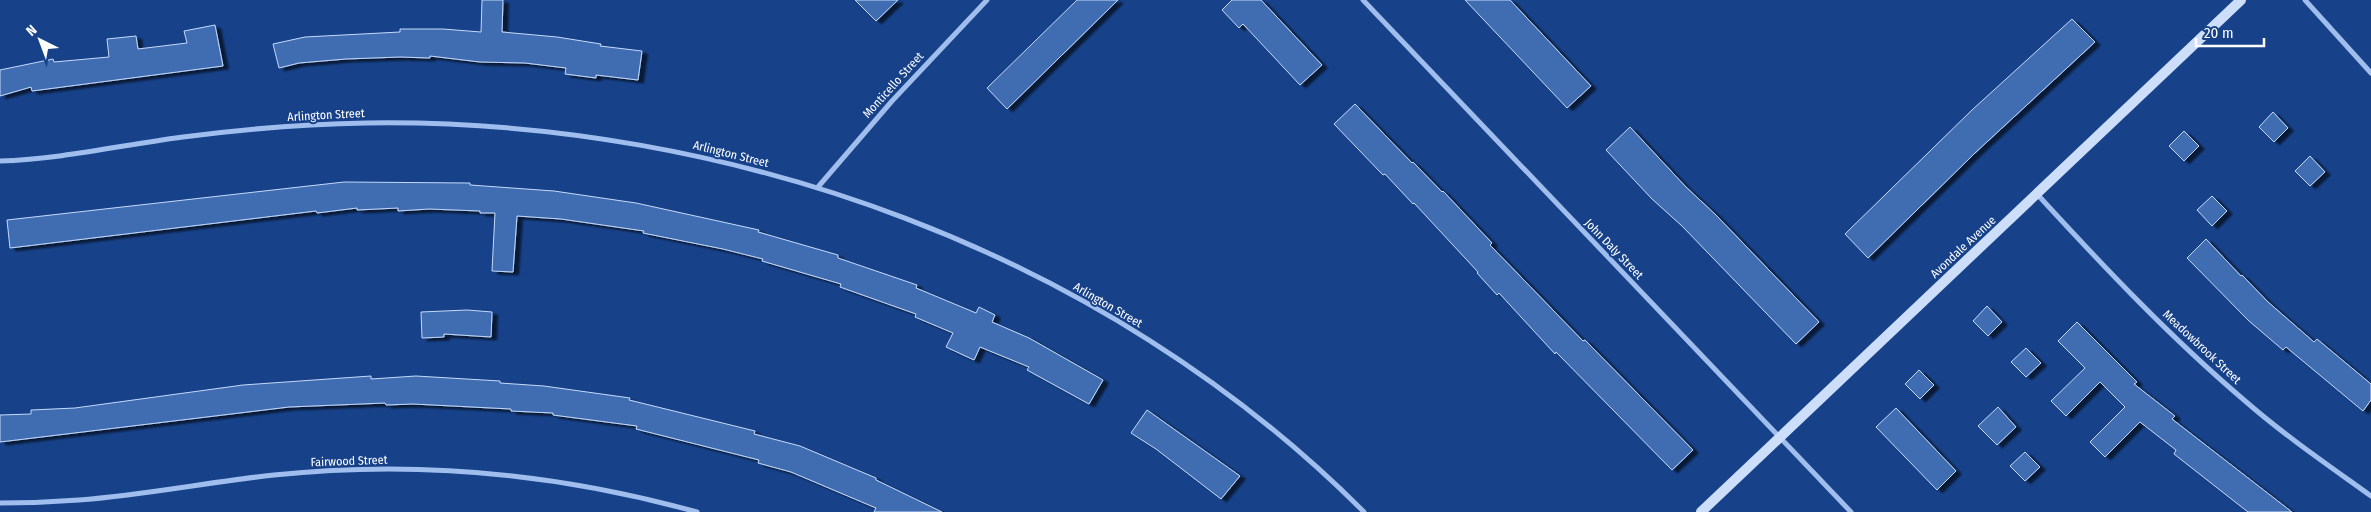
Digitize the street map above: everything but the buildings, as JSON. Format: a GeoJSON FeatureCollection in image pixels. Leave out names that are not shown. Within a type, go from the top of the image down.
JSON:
{"type":"FeatureCollection","features":[{"type":"Feature","properties":{"kind":"street","name":"Monticello Street"},"geometry":{"type":"LineString","coordinates":[[818,188],[898,93],[987,0]]}},
{"type":"Feature","properties":{"kind":"street","name":"John Daly Street"},"geometry":{"type":"LineString","coordinates":[[1362,0],[1851,512]]}},
{"type":"Feature","properties":{"kind":"street","name":"Avondale Avenue"},"geometry":{"type":"LineString","coordinates":[[1702,512],[2241,0]]}},
{"type":"Feature","properties":{"kind":"street"},"geometry":{"type":"LineString","coordinates":[[2305,0],[2371,72]]}},
{"type":"Feature","properties":{"kind":"street","name":"Arlington Street"},"geometry":{"type":"LineString","coordinates":[[0,161],[74,154],[181,137],[263,128],[365,123],[441,124],[539,130],[636,144],[733,163],[818,188],[914,221],[1021,269],[1107,315],[1206,378],[1274,429],[1364,512]]}},
{"type":"Feature","properties":{"kind":"street","name":"Meadowbrook Street"},"geometry":{"type":"LineString","coordinates":[[2037,194],[2104,266],[2224,382],[2321,461],[2371,496]]}},
{"type":"Feature","properties":{"kind":"street","name":"Fairwood Street"},"geometry":{"type":"LineString","coordinates":[[0,504],[80,500],[275,475],[398,469],[468,472],[545,480],[629,495],[697,512]]}}]}
